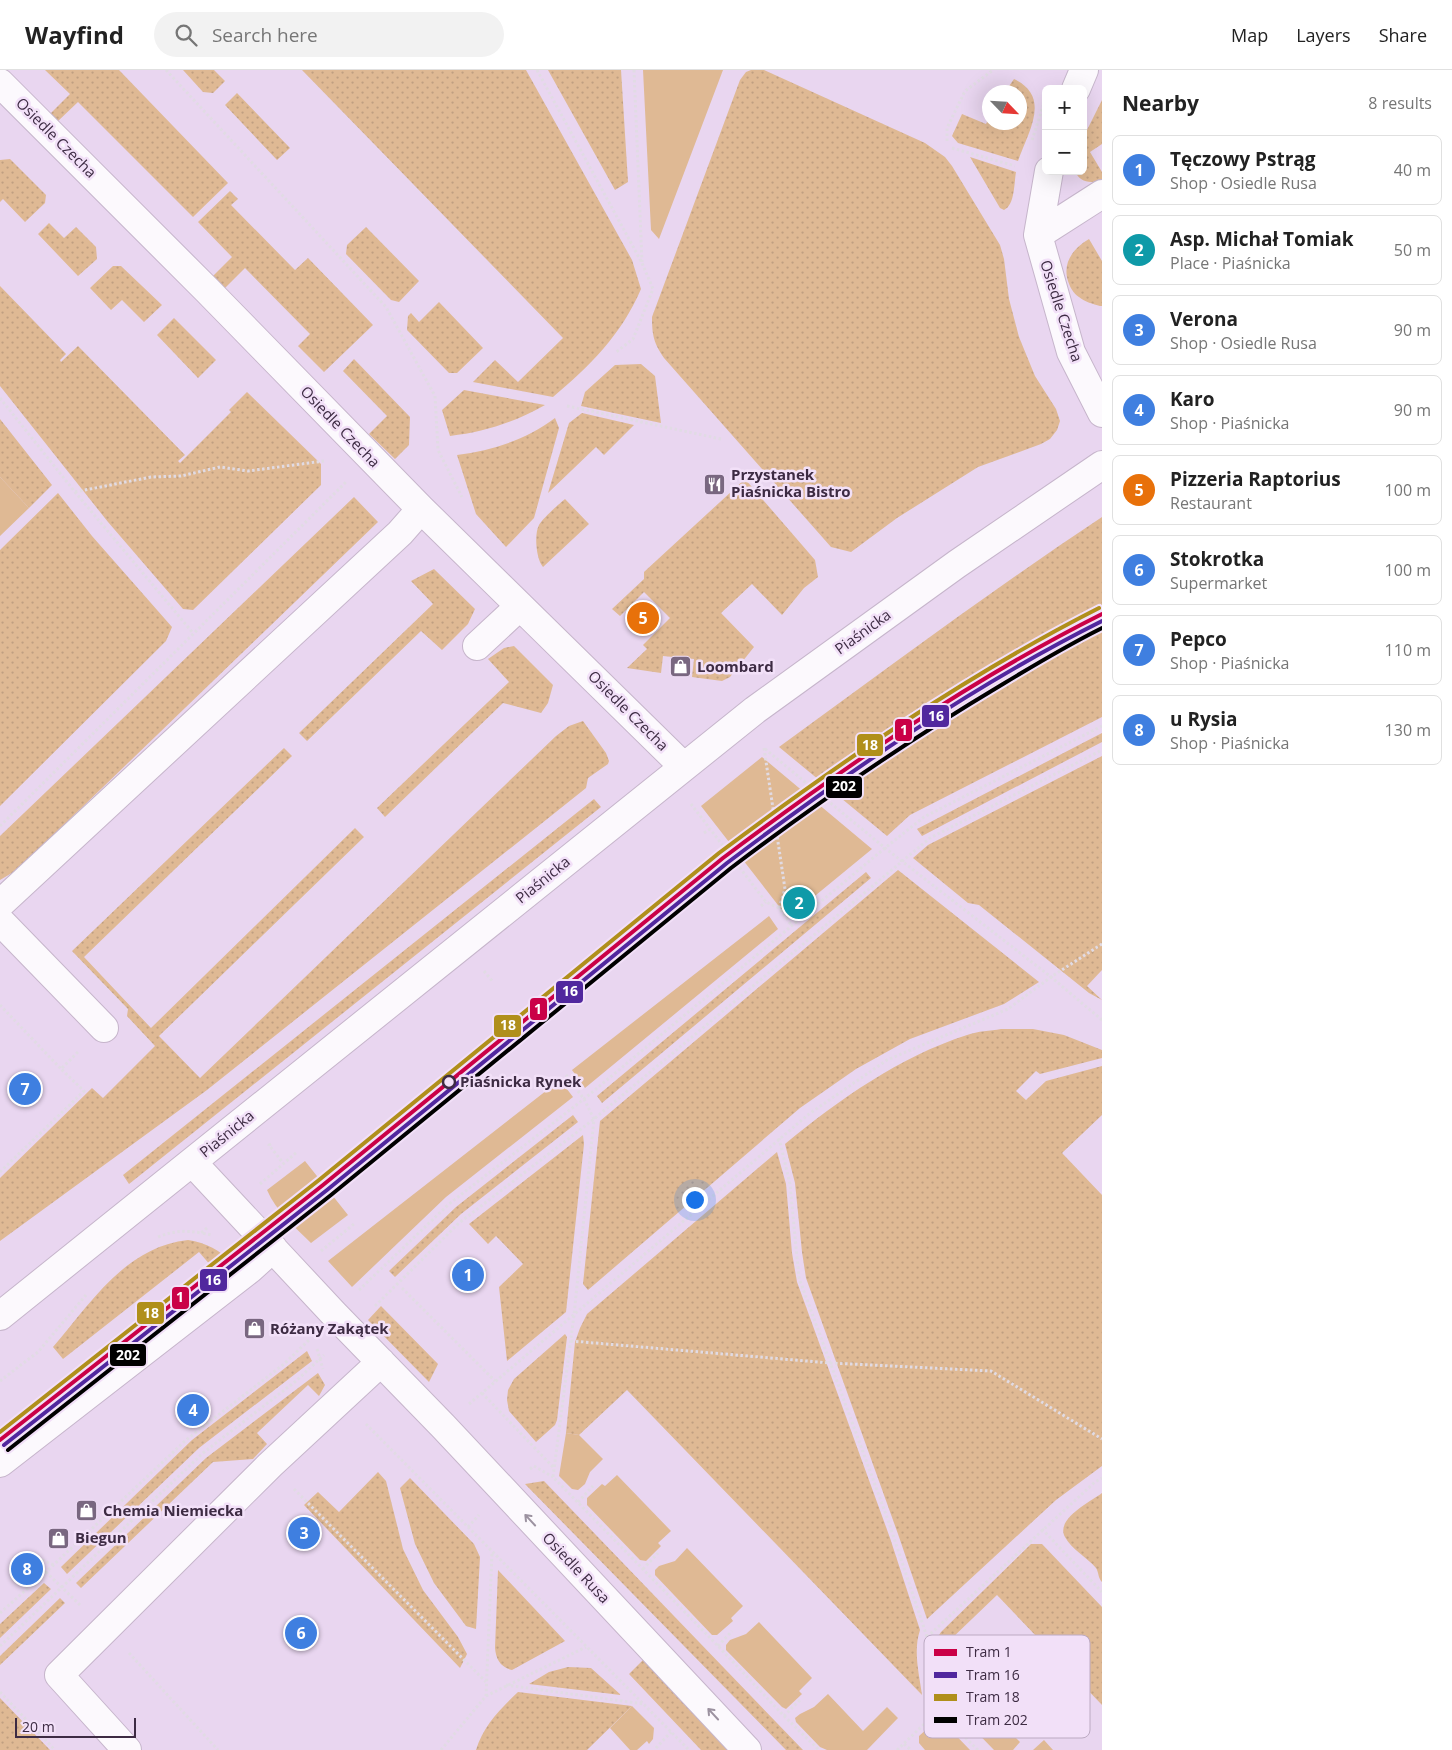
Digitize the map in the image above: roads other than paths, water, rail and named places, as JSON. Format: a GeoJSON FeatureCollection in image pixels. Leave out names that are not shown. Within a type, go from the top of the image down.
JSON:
{"type":"FeatureCollection","features":[{"type":"Feature","properties":{"kind":"street","name":"Osiedle Czecha"},"geometry":{"type":"LineString","coordinates":[[0,82],[420,509],[684,767]]}},
{"type":"Feature","properties":{"kind":"street","name":"Osiedle Czecha"},"geometry":{"type":"LineString","coordinates":[[1036,170],[1038,235],[1071,352],[1102,413]]}},
{"type":"Feature","properties":{"kind":"street"},"geometry":{"type":"LineString","coordinates":[[1038,235],[1102,194]]}},
{"type":"Feature","properties":{"kind":"street","name":"Piaśnicka"},"geometry":{"type":"LineString","coordinates":[[0,1316],[755,710],[957,564],[1102,466]]}},
{"type":"Feature","properties":{"kind":"street"},"geometry":{"type":"LineString","coordinates":[[0,904],[400,534],[420,509]]}},
{"type":"Feature","properties":{"kind":"street"},"geometry":{"type":"LineString","coordinates":[[477,646],[520,606]]}},
{"type":"Feature","properties":{"kind":"street"},"geometry":{"type":"LineString","coordinates":[[0,921],[104,1028]]}},
{"type":"Feature","properties":{"kind":"street","name":"Osiedle Rusa"},"geometry":{"type":"LineString","coordinates":[[192,1162],[747,1750]]}},
{"type":"Feature","properties":{"kind":"street"},"geometry":{"type":"LineString","coordinates":[[0,1463],[250,1269],[273,1248]]}},
{"type":"Feature","properties":{"kind":"street"},"geometry":{"type":"LineString","coordinates":[[127,1750],[59,1675],[270,1465],[381,1362]]}},
{"type":"Feature","properties":{"kind":"tram line","name":"18"},"geometry":{"type":"LineString","coordinates":[[0,1432],[319,1180],[719,853],[810,786],[904,722],[1000,662],[1099,608]]}},
{"type":"Feature","properties":{"kind":"tram line","name":"1"},"geometry":{"type":"LineString","coordinates":[[0,1440],[323,1185],[723,858],[814,791],[907,727],[1003,668],[1102,614]]}},
{"type":"Feature","properties":{"kind":"tram line","name":"16"},"geometry":{"type":"LineString","coordinates":[[4,1445],[327,1190],[727,863],[909,733],[1004,674],[1102,621]]}},
{"type":"Feature","properties":{"kind":"tram line","name":"202"},"geometry":{"type":"LineString","coordinates":[[8,1450],[331,1195],[731,868],[797,819],[933,727],[1040,662],[1102,628]]}},
{"type":"Feature","properties":{"kind":"place","name":"Przystanek Piaśnicka Bistro"},"geometry":{"type":"Point","coordinates":[715,484]}},
{"type":"Feature","properties":{"kind":"place","name":"Pizzeria Raptorius"},"geometry":{"type":"Point","coordinates":[643,618]}},
{"type":"Feature","properties":{"kind":"place","name":"Loombard"},"geometry":{"type":"Point","coordinates":[681,667]}},
{"type":"Feature","properties":{"kind":"place","name":"Asp. Michał Tomiak"},"geometry":{"type":"Point","coordinates":[799,903]}},
{"type":"Feature","properties":{"kind":"place","name":"Piaśnicka Rynek"},"geometry":{"type":"Point","coordinates":[449,1082]}},
{"type":"Feature","properties":{"kind":"place","name":"Pepco"},"geometry":{"type":"Point","coordinates":[25,1089]}},
{"type":"Feature","properties":{"kind":"place","name":"Tęczowy Pstrąg"},"geometry":{"type":"Point","coordinates":[468,1275]}},
{"type":"Feature","properties":{"kind":"place","name":"Różany Zakątek"},"geometry":{"type":"Point","coordinates":[254,1329]}},
{"type":"Feature","properties":{"kind":"place","name":"Karo"},"geometry":{"type":"Point","coordinates":[193,1410]}},
{"type":"Feature","properties":{"kind":"place","name":"Chemia Niemiecka"},"geometry":{"type":"Point","coordinates":[87,1511]}},
{"type":"Feature","properties":{"kind":"place","name":"Verona"},"geometry":{"type":"Point","coordinates":[304,1533]}},
{"type":"Feature","properties":{"kind":"place","name":"Biegun"},"geometry":{"type":"Point","coordinates":[59,1538]}},
{"type":"Feature","properties":{"kind":"place","name":"u Rysia"},"geometry":{"type":"Point","coordinates":[27,1569]}},
{"type":"Feature","properties":{"kind":"place","name":"Stokrotka"},"geometry":{"type":"Point","coordinates":[301,1633]}}]}
